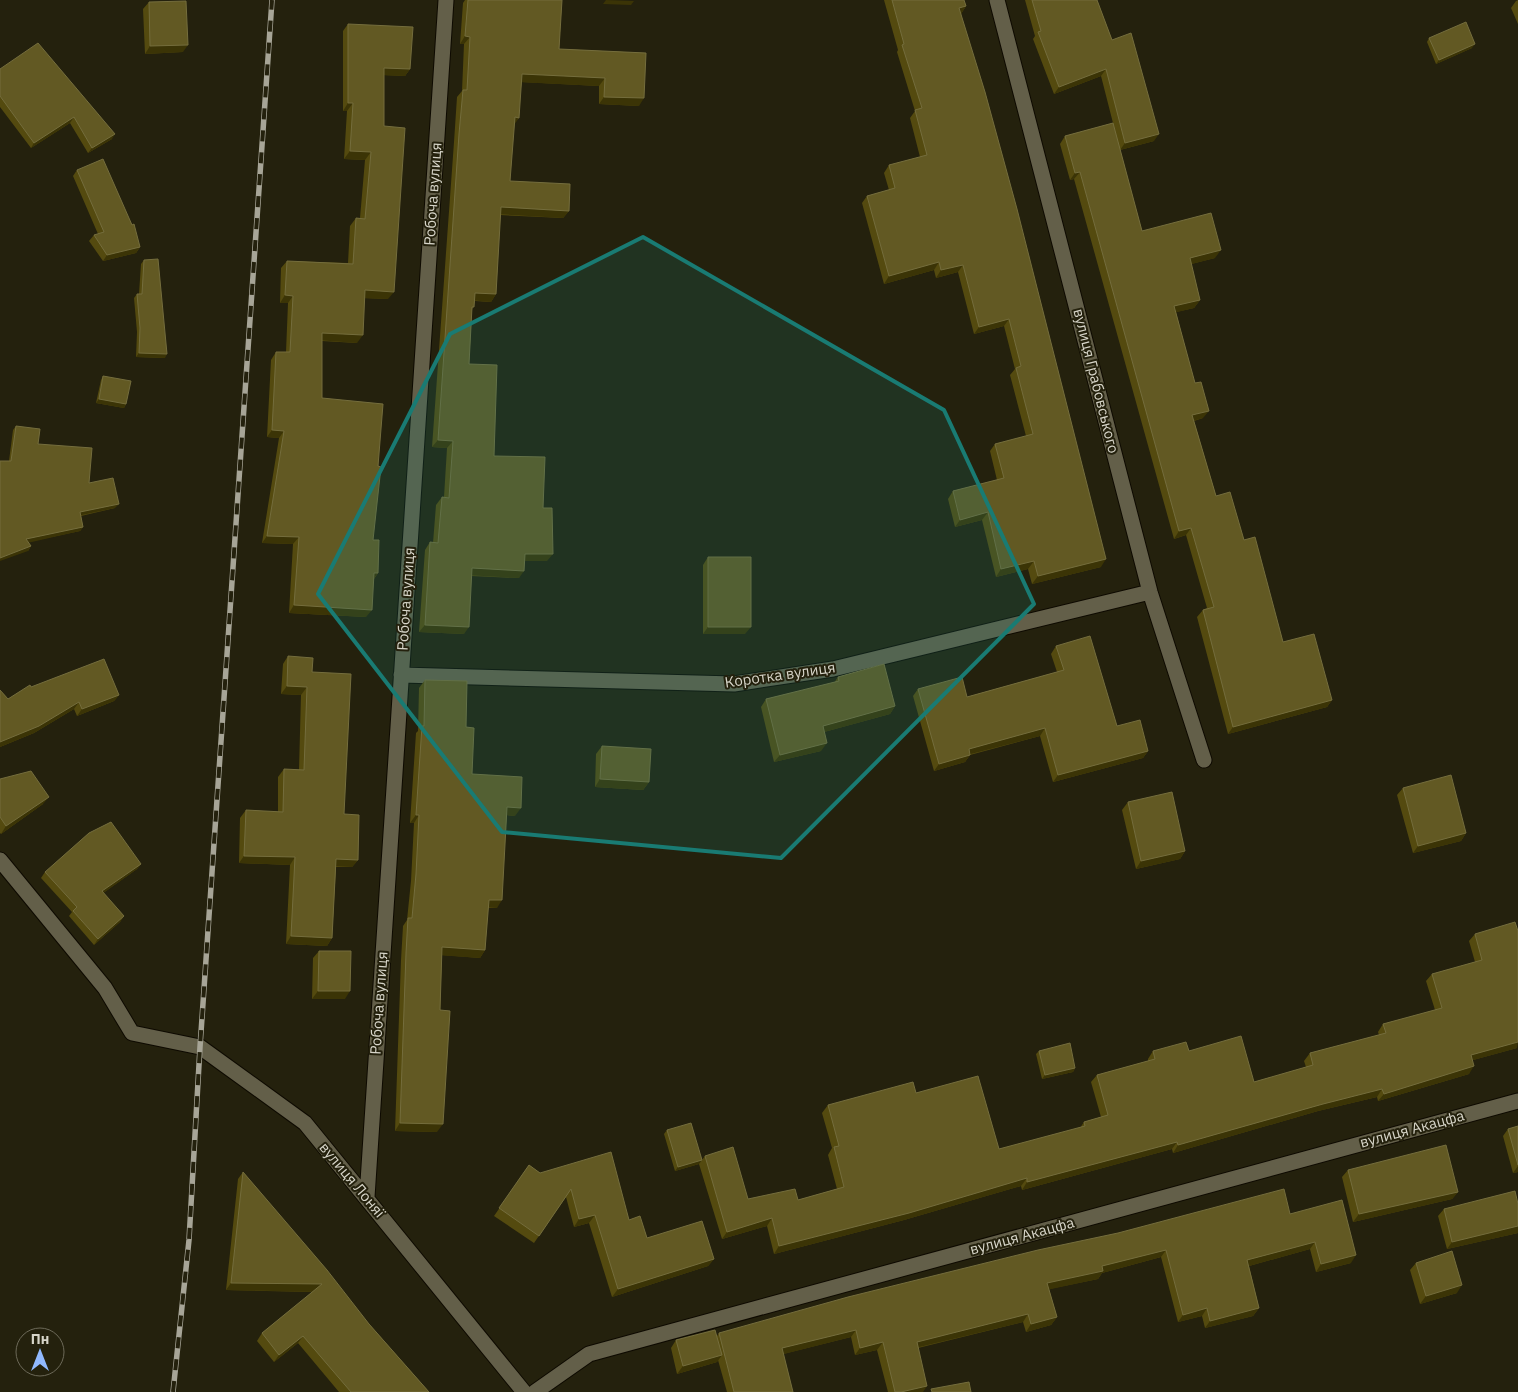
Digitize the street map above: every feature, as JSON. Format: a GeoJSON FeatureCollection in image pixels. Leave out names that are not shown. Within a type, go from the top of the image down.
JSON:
{"type":"FeatureCollection","features":[{"type":"Feature","properties":{"kind":"street","name":"Робоча вулиця"},"geometry":{"type":"LineString","coordinates":[[367,1197],[446,0]]}},
{"type":"Feature","properties":{"kind":"street","name":"вулиця Грабовського"},"geometry":{"type":"LineString","coordinates":[[997,0],[1150,592],[1204,760]]}},
{"type":"Feature","properties":{"kind":"street","name":"Коротка вулиця"},"geometry":{"type":"LineString","coordinates":[[401,675],[734,684],[833,669],[1150,592]]}},
{"type":"Feature","properties":{"kind":"street","name":"вулиця Лоняї"},"geometry":{"type":"LineString","coordinates":[[0,860],[105,988],[132,1033],[200,1047],[305,1123],[524,1392]]}},
{"type":"Feature","properties":{"kind":"street","name":"вулиця Акацфа"},"geometry":{"type":"LineString","coordinates":[[535,1392],[589,1354],[1518,1101]]}},
{"type":"Feature","properties":{"kind":"highlighted area"},"geometry":{"type":"Polygon","coordinates":[[[643,237],[944,410],[1034,604],[781,858],[502,832],[318,594],[450,334],[643,237]]]}},
{"type":"Feature","properties":{"kind":"building"},"geometry":{"type":"Polygon","coordinates":[[[468,0],[562,0],[559,49],[646,53],[644,98],[604,97],[605,78],[522,74],[519,118],[515,117],[510,181],[570,184],[569,211],[501,207],[496,294],[475,293],[474,307],[472,307],[469,364],[497,365],[494,456],[545,457],[543,508],[552,508],[553,554],[525,554],[524,571],[472,568],[469,627],[425,625],[430,542],[438,543],[442,497],[449,498],[453,441],[438,440],[459,134],[463,90],[467,90],[470,37],[465,36],[468,0]]]}},
{"type":"Feature","properties":{"kind":"building"},"geometry":{"type":"Polygon","coordinates":[[[892,0],[964,0],[966,6],[959,8],[985,92],[1017,209],[1106,559],[1038,576],[1034,561],[1001,569],[988,512],[960,520],[953,491],[1004,478],[995,444],[1033,434],[1016,368],[1021,366],[1009,319],[979,327],[963,265],[941,270],[939,262],[889,276],[867,196],[895,188],[889,165],[927,155],[915,110],[922,108],[902,45],[904,44],[892,0]]]}},
{"type":"Feature","properties":{"kind":"building"},"geometry":{"type":"Polygon","coordinates":[[[1032,0],[1097,0],[1112,40],[1131,33],[1159,134],[1125,143],[1106,69],[1059,87],[1038,32],[1041,31],[1032,0]]]}},
{"type":"Feature","properties":{"kind":"building"},"geometry":{"type":"Polygon","coordinates":[[[186,1],[188,45],[150,46],[149,2],[186,1]]]}},
{"type":"Feature","properties":{"kind":"building"},"geometry":{"type":"Polygon","coordinates":[[[1466,22],[1475,44],[1439,60],[1429,38],[1466,22]]]}},
{"type":"Feature","properties":{"kind":"building"},"geometry":{"type":"Polygon","coordinates":[[[348,24],[413,27],[410,69],[384,68],[384,126],[405,128],[394,292],[365,290],[363,335],[322,333],[322,398],[383,404],[378,466],[381,467],[373,540],[379,540],[378,573],[374,573],[372,610],[294,605],[299,537],[267,536],[284,431],[272,430],[276,352],[290,352],[293,296],[285,295],[287,261],[353,264],[356,218],[365,219],[371,152],[350,151],[353,103],[348,103],[348,24]]]}},
{"type":"Feature","properties":{"kind":"building"},"geometry":{"type":"Polygon","coordinates":[[[38,43],[115,134],[92,148],[74,117],[34,143],[0,96],[0,69],[38,43]]]}},
{"type":"Feature","properties":{"kind":"building"},"geometry":{"type":"Polygon","coordinates":[[[1113,123],[1142,231],[1211,213],[1221,250],[1190,258],[1200,300],[1174,306],[1195,383],[1201,382],[1209,411],[1192,415],[1216,496],[1230,492],[1244,540],[1255,537],[1283,642],[1314,634],[1332,700],[1233,727],[1203,610],[1214,607],[1191,528],[1179,531],[1080,172],[1075,173],[1065,136],[1113,123]]]}},
{"type":"Feature","properties":{"kind":"building"},"geometry":{"type":"Polygon","coordinates":[[[103,159],[132,225],[134,224],[140,247],[107,255],[94,235],[104,232],[77,170],[103,159]]]}},
{"type":"Feature","properties":{"kind":"building"},"geometry":{"type":"Polygon","coordinates":[[[158,259],[167,354],[139,353],[140,328],[137,294],[142,294],[144,260],[158,259]]]}},
{"type":"Feature","properties":{"kind":"building"},"geometry":{"type":"Polygon","coordinates":[[[103,376],[131,381],[126,404],[99,399],[103,376]]]}},
{"type":"Feature","properties":{"kind":"building"},"geometry":{"type":"Polygon","coordinates":[[[16,426],[40,429],[38,444],[92,448],[89,483],[113,478],[119,504],[80,512],[83,527],[26,539],[31,546],[0,558],[0,461],[11,461],[16,426]]]}},
{"type":"Feature","properties":{"kind":"building"},"geometry":{"type":"Polygon","coordinates":[[[708,557],[751,557],[751,627],[708,627],[708,557]]]}},
{"type":"Feature","properties":{"kind":"building"},"geometry":{"type":"Polygon","coordinates":[[[1090,636],[1117,726],[1140,720],[1148,751],[1058,775],[1045,728],[969,749],[970,755],[939,764],[918,689],[962,677],[967,697],[1064,670],[1056,646],[1090,636]]]}},
{"type":"Feature","properties":{"kind":"building"},"geometry":{"type":"Polygon","coordinates":[[[288,656],[313,658],[312,672],[351,674],[344,814],[359,815],[358,860],[336,859],[332,938],[291,936],[295,857],[244,856],[246,810],[283,812],[284,769],[304,770],[307,687],[287,686],[288,656]]]}},
{"type":"Feature","properties":{"kind":"building"},"geometry":{"type":"Polygon","coordinates":[[[104,659],[119,695],[82,709],[79,702],[39,726],[0,742],[0,690],[8,699],[30,685],[31,687],[104,659]]]}},
{"type":"Feature","properties":{"kind":"building"},"geometry":{"type":"Polygon","coordinates":[[[884,664],[895,706],[823,726],[827,743],[780,755],[766,699],[839,681],[838,677],[884,664]]]}},
{"type":"Feature","properties":{"kind":"building"},"geometry":{"type":"Polygon","coordinates":[[[425,680],[467,681],[466,727],[474,728],[472,774],[522,777],[521,808],[507,807],[502,900],[489,900],[485,950],[442,947],[440,1010],[450,1011],[443,1124],[400,1123],[406,953],[408,918],[412,918],[416,874],[419,815],[416,815],[422,726],[424,726],[425,680]]]}},
{"type":"Feature","properties":{"kind":"building"},"geometry":{"type":"Polygon","coordinates":[[[602,746],[651,749],[649,782],[600,779],[602,746]]]}},
{"type":"Feature","properties":{"kind":"building"},"geometry":{"type":"Polygon","coordinates":[[[31,771],[49,797],[6,826],[0,817],[0,779],[31,771]]]}},
{"type":"Feature","properties":{"kind":"building"},"geometry":{"type":"Polygon","coordinates":[[[1451,775],[1466,833],[1418,846],[1403,788],[1451,775]]]}},
{"type":"Feature","properties":{"kind":"building"},"geometry":{"type":"Polygon","coordinates":[[[1172,792],[1185,851],[1141,861],[1128,802],[1172,792]]]}},
{"type":"Feature","properties":{"kind":"building"},"geometry":{"type":"Polygon","coordinates":[[[111,822],[141,864],[102,891],[124,916],[98,939],[73,911],[77,907],[45,872],[89,833],[111,822]]]}},
{"type":"Feature","properties":{"kind":"building"},"geometry":{"type":"Polygon","coordinates":[[[1515,922],[1518,931],[1518,1042],[1471,1055],[1474,1066],[1384,1094],[1382,1089],[1178,1145],[1177,1142],[1027,1182],[1027,1178],[909,1213],[779,1246],[772,1218],[727,1232],[705,1156],[733,1147],[748,1199],[795,1189],[798,1200],[844,1187],[834,1147],[839,1146],[828,1105],[913,1082],[916,1093],[978,1076],[999,1149],[1085,1126],[1084,1122],[1108,1115],[1097,1075],[1155,1059],[1153,1051],[1186,1042],[1189,1051],[1241,1036],[1254,1082],[1313,1065],[1310,1053],[1386,1033],[1383,1024],[1442,1008],[1432,974],[1482,960],[1475,934],[1515,922]]]}},
{"type":"Feature","properties":{"kind":"building"},"geometry":{"type":"Polygon","coordinates":[[[319,951],[351,951],[350,991],[318,991],[319,951]]]}},
{"type":"Feature","properties":{"kind":"building"},"geometry":{"type":"Polygon","coordinates":[[[1070,1043],[1075,1068],[1045,1075],[1039,1051],[1070,1043]]]}},
{"type":"Feature","properties":{"kind":"building"},"geometry":{"type":"Polygon","coordinates":[[[691,1123],[702,1160],[678,1167],[667,1130],[691,1123]]]}},
{"type":"Feature","properties":{"kind":"building"},"geometry":{"type":"Polygon","coordinates":[[[1518,1126],[1518,1165],[1508,1129],[1518,1126]]]}},
{"type":"Feature","properties":{"kind":"building"},"geometry":{"type":"Polygon","coordinates":[[[1446,1145],[1458,1192],[1359,1214],[1348,1170],[1446,1145]]]}},
{"type":"Feature","properties":{"kind":"building"},"geometry":{"type":"Polygon","coordinates":[[[611,1152],[629,1220],[640,1216],[647,1238],[702,1221],[714,1259],[618,1289],[595,1215],[579,1219],[571,1189],[539,1236],[499,1208],[529,1165],[540,1173],[611,1152]]]}},
{"type":"Feature","properties":{"kind":"building"},"geometry":{"type":"Polygon","coordinates":[[[243,1172],[327,1270],[369,1324],[429,1392],[351,1392],[303,1336],[279,1355],[262,1333],[322,1284],[231,1283],[243,1172]]]}},
{"type":"Feature","properties":{"kind":"building"},"geometry":{"type":"Polygon","coordinates":[[[1284,1189],[1290,1214],[1342,1200],[1356,1255],[1321,1264],[1315,1242],[1247,1260],[1259,1308],[1210,1321],[1207,1308],[1183,1315],[1166,1250],[1102,1266],[1103,1271],[1047,1283],[1057,1317],[1031,1324],[1028,1314],[917,1342],[927,1386],[895,1392],[883,1342],[860,1348],[856,1330],[782,1348],[793,1392],[734,1392],[719,1333],[848,1297],[1038,1250],[1118,1233],[1284,1189]]]}},
{"type":"Feature","properties":{"kind":"building"},"geometry":{"type":"Polygon","coordinates":[[[1515,1191],[1518,1204],[1518,1226],[1452,1242],[1444,1209],[1515,1191]]]}},
{"type":"Feature","properties":{"kind":"building"},"geometry":{"type":"Polygon","coordinates":[[[1452,1251],[1462,1285],[1426,1296],[1416,1263],[1452,1251]]]}},
{"type":"Feature","properties":{"kind":"building"},"geometry":{"type":"Polygon","coordinates":[[[715,1330],[722,1355],[683,1366],[676,1340],[715,1330]]]}},
{"type":"Feature","properties":{"kind":"building"},"geometry":{"type":"Polygon","coordinates":[[[969,1382],[971,1392],[932,1392],[931,1389],[969,1382]]]}},
{"type":"Feature","properties":{"kind":"railway"},"geometry":{"type":"LineString","coordinates":[[173,1392],[189,1240],[200,1047],[272,0]]}}]}
